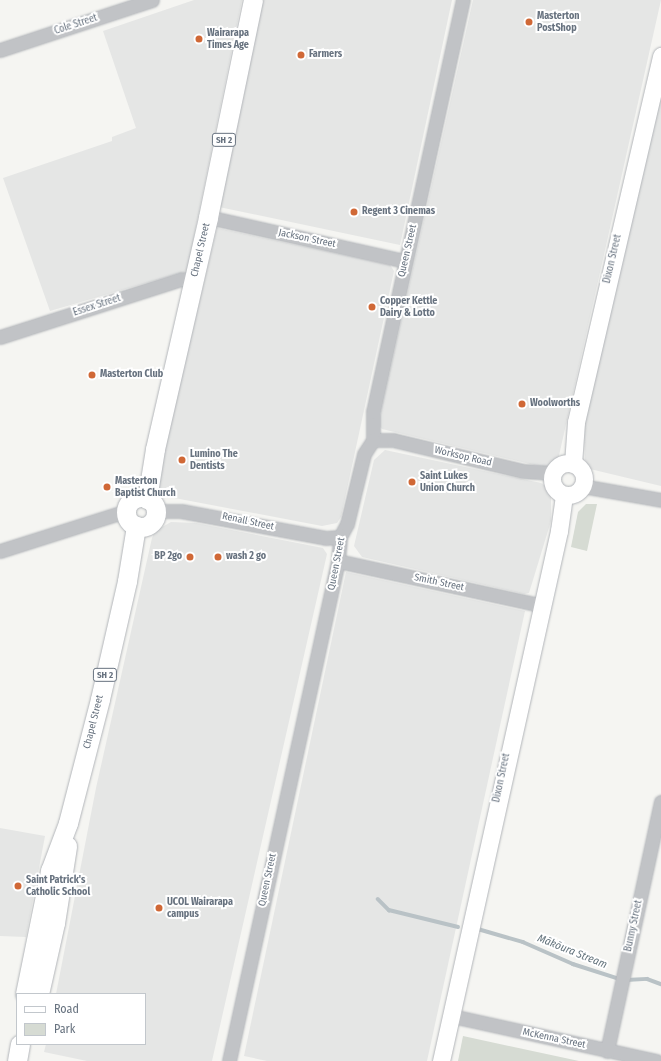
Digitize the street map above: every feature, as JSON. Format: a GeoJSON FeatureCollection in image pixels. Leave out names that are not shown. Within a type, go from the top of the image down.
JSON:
{"type":"FeatureCollection","features":[{"type":"Feature","properties":{"kind":"highway","name":"Chapel Street"},"geometry":{"type":"LineString","coordinates":[[151,505],[155,449],[208,217],[253,0]]}},
{"type":"Feature","properties":{"kind":"highway"},"geometry":{"type":"LineString","coordinates":[[136,526],[127,518],[126,510],[136,498],[151,505]]}},
{"type":"Feature","properties":{"kind":"highway","name":"SH 2"},"geometry":{"type":"LineString","coordinates":[[136,526],[150,524],[151,505]]}},
{"type":"Feature","properties":{"kind":"highway","name":"Chapel Street"},"geometry":{"type":"LineString","coordinates":[[24,993],[50,871],[68,823],[128,581],[136,526]]}},
{"type":"Feature","properties":{"kind":"highway","name":"Chapel Street"},"geometry":{"type":"LineString","coordinates":[[39,993],[64,872],[68,823]]}},
{"type":"Feature","properties":{"kind":"highway"},"geometry":{"type":"LineString","coordinates":[[17,1061],[20,1045]]}},
{"type":"Feature","properties":{"kind":"main road","name":"Dixon Street"},"geometry":{"type":"LineString","coordinates":[[573,464],[576,422],[661,56]]}},
{"type":"Feature","properties":{"kind":"main road"},"geometry":{"type":"LineString","coordinates":[[561,464],[573,464],[584,476],[582,486],[574,494],[564,495],[552,484],[553,473],[561,464]]}},
{"type":"Feature","properties":{"kind":"main road","name":"Dixon Street"},"geometry":{"type":"LineString","coordinates":[[441,1061],[452,1016],[453,1000],[540,605],[564,509],[564,495]]}},
{"type":"Feature","properties":{"kind":"street","name":"Cole Street"},"geometry":{"type":"LineString","coordinates":[[0,50],[152,0]]}},
{"type":"Feature","properties":{"kind":"street","name":"Queen Street"},"geometry":{"type":"LineString","coordinates":[[228,1061],[338,561],[340,537],[350,515],[364,454],[373,440],[373,412],[463,0]]}},
{"type":"Feature","properties":{"kind":"street","name":"Jackson Street"},"geometry":{"type":"LineString","coordinates":[[208,217],[405,261]]}},
{"type":"Feature","properties":{"kind":"street","name":"Essex Street"},"geometry":{"type":"LineString","coordinates":[[0,337],[182,279],[194,280]]}},
{"type":"Feature","properties":{"kind":"street","name":"Worksop Road"},"geometry":{"type":"LineString","coordinates":[[373,440],[393,440],[523,471],[553,473]]}},
{"type":"Feature","properties":{"kind":"street"},"geometry":{"type":"LineString","coordinates":[[582,486],[661,500]]}},
{"type":"Feature","properties":{"kind":"street","name":"Renall Street"},"geometry":{"type":"LineString","coordinates":[[151,505],[326,538],[340,537]]}},
{"type":"Feature","properties":{"kind":"street"},"geometry":{"type":"LineString","coordinates":[[0,551],[126,510]]}},
{"type":"Feature","properties":{"kind":"street","name":"Smith Street"},"geometry":{"type":"LineString","coordinates":[[338,561],[540,605]]}},
{"type":"Feature","properties":{"kind":"street","name":"Bunny Street"},"geometry":{"type":"LineString","coordinates":[[607,1051],[661,802]]}},
{"type":"Feature","properties":{"kind":"street","name":"McKenna Street"},"geometry":{"type":"LineString","coordinates":[[452,1016],[656,1061]]}},
{"type":"Feature","properties":{"kind":"shaded area"},"geometry":{"type":"Polygon","coordinates":[[[194,0],[242,0],[187,271],[50,311],[3,178],[112,141],[112,137],[136,128],[103,31],[194,0]]]}},
{"type":"Feature","properties":{"kind":"shaded area"},"geometry":{"type":"Polygon","coordinates":[[[263,0],[452,0],[400,245],[219,207],[263,0]]]}},
{"type":"Feature","properties":{"kind":"shaded area"},"geometry":{"type":"Polygon","coordinates":[[[473,0],[661,0],[558,460],[547,468],[382,429],[378,425],[473,0]]]}},
{"type":"Feature","properties":{"kind":"shaded area"},"geometry":{"type":"Polygon","coordinates":[[[661,97],[661,486],[590,469],[585,460],[584,427],[661,97]]]}},
{"type":"Feature","properties":{"kind":"shaded area"},"geometry":{"type":"Polygon","coordinates":[[[217,228],[390,265],[394,271],[341,517],[337,523],[322,526],[164,496],[155,488],[217,228]]]}},
{"type":"Feature","properties":{"kind":"shaded area"},"geometry":{"type":"Polygon","coordinates":[[[385,450],[541,483],[547,487],[551,492],[551,521],[529,593],[524,594],[362,557],[354,546],[374,460],[385,450]]]}},
{"type":"Feature","properties":{"kind":"shaded area"},"geometry":{"type":"Polygon","coordinates":[[[171,522],[196,523],[323,548],[327,554],[212,1061],[87,1061],[44,1052],[46,1045],[146,1045],[146,993],[56,993],[96,788],[152,538],[155,531],[171,522]]]}},
{"type":"Feature","properties":{"kind":"shaded area"},"geometry":{"type":"Polygon","coordinates":[[[346,572],[525,611],[427,1061],[267,1061],[244,1056],[346,572]]]}},
{"type":"Feature","properties":{"kind":"shaded area","name":"Saint Patrick's Catholic School"},"geometry":{"type":"Polygon","coordinates":[[[0,828],[45,836],[26,937],[0,936],[0,828]]]}},
{"type":"Feature","properties":{"kind":"green space"},"geometry":{"type":"Polygon","coordinates":[[[586,504],[597,504],[587,551],[571,547],[578,512],[586,504]]]}},
{"type":"Feature","properties":{"kind":"green space"},"geometry":{"type":"Polygon","coordinates":[[[463,1036],[579,1061],[458,1061],[463,1036]]]}},
{"type":"Feature","properties":{"kind":"waterway","name":"Mākōura Stream"},"geometry":{"type":"LineString","coordinates":[[378,899],[389,910],[458,927]]}},
{"type":"Feature","properties":{"kind":"waterway","name":"Mākōura Stream"},"geometry":{"type":"LineString","coordinates":[[478,929],[523,942],[573,964],[620,979]]}},
{"type":"Feature","properties":{"kind":"waterway","name":"Mākōura Stream"},"geometry":{"type":"LineString","coordinates":[[626,980],[647,979],[661,984]]}},
{"type":"Feature","properties":{"kind":"place","name":"Masterton PostShop"},"geometry":{"type":"Point","coordinates":[529,22]}},
{"type":"Feature","properties":{"kind":"place","name":"Wairarapa Times Age"},"geometry":{"type":"Point","coordinates":[199,39]}},
{"type":"Feature","properties":{"kind":"place","name":"Farmers"},"geometry":{"type":"Point","coordinates":[301,55]}},
{"type":"Feature","properties":{"kind":"place","name":"Regent 3 Cinemas"},"geometry":{"type":"Point","coordinates":[354,212]}},
{"type":"Feature","properties":{"kind":"place","name":"Copper Kettle Dairy & Lotto"},"geometry":{"type":"Point","coordinates":[372,307]}},
{"type":"Feature","properties":{"kind":"place","name":"Masterton Club"},"geometry":{"type":"Point","coordinates":[92,375]}},
{"type":"Feature","properties":{"kind":"place","name":"Woolworths"},"geometry":{"type":"Point","coordinates":[522,404]}},
{"type":"Feature","properties":{"kind":"place","name":"Lumino The Dentists"},"geometry":{"type":"Point","coordinates":[182,460]}},
{"type":"Feature","properties":{"kind":"place","name":"Saint Lukes Union Church"},"geometry":{"type":"Point","coordinates":[412,482]}},
{"type":"Feature","properties":{"kind":"place","name":"Masterton Baptist Church"},"geometry":{"type":"Point","coordinates":[107,487]}},
{"type":"Feature","properties":{"kind":"place","name":"BP 2go"},"geometry":{"type":"Point","coordinates":[190,557]}},
{"type":"Feature","properties":{"kind":"place","name":"wash 2 go"},"geometry":{"type":"Point","coordinates":[218,557]}},
{"type":"Feature","properties":{"kind":"place","name":"Saint Patrick's Catholic School"},"geometry":{"type":"Point","coordinates":[18,886]}},
{"type":"Feature","properties":{"kind":"place","name":"UCOL Wairarapa campus"},"geometry":{"type":"Point","coordinates":[159,908]}}]}
